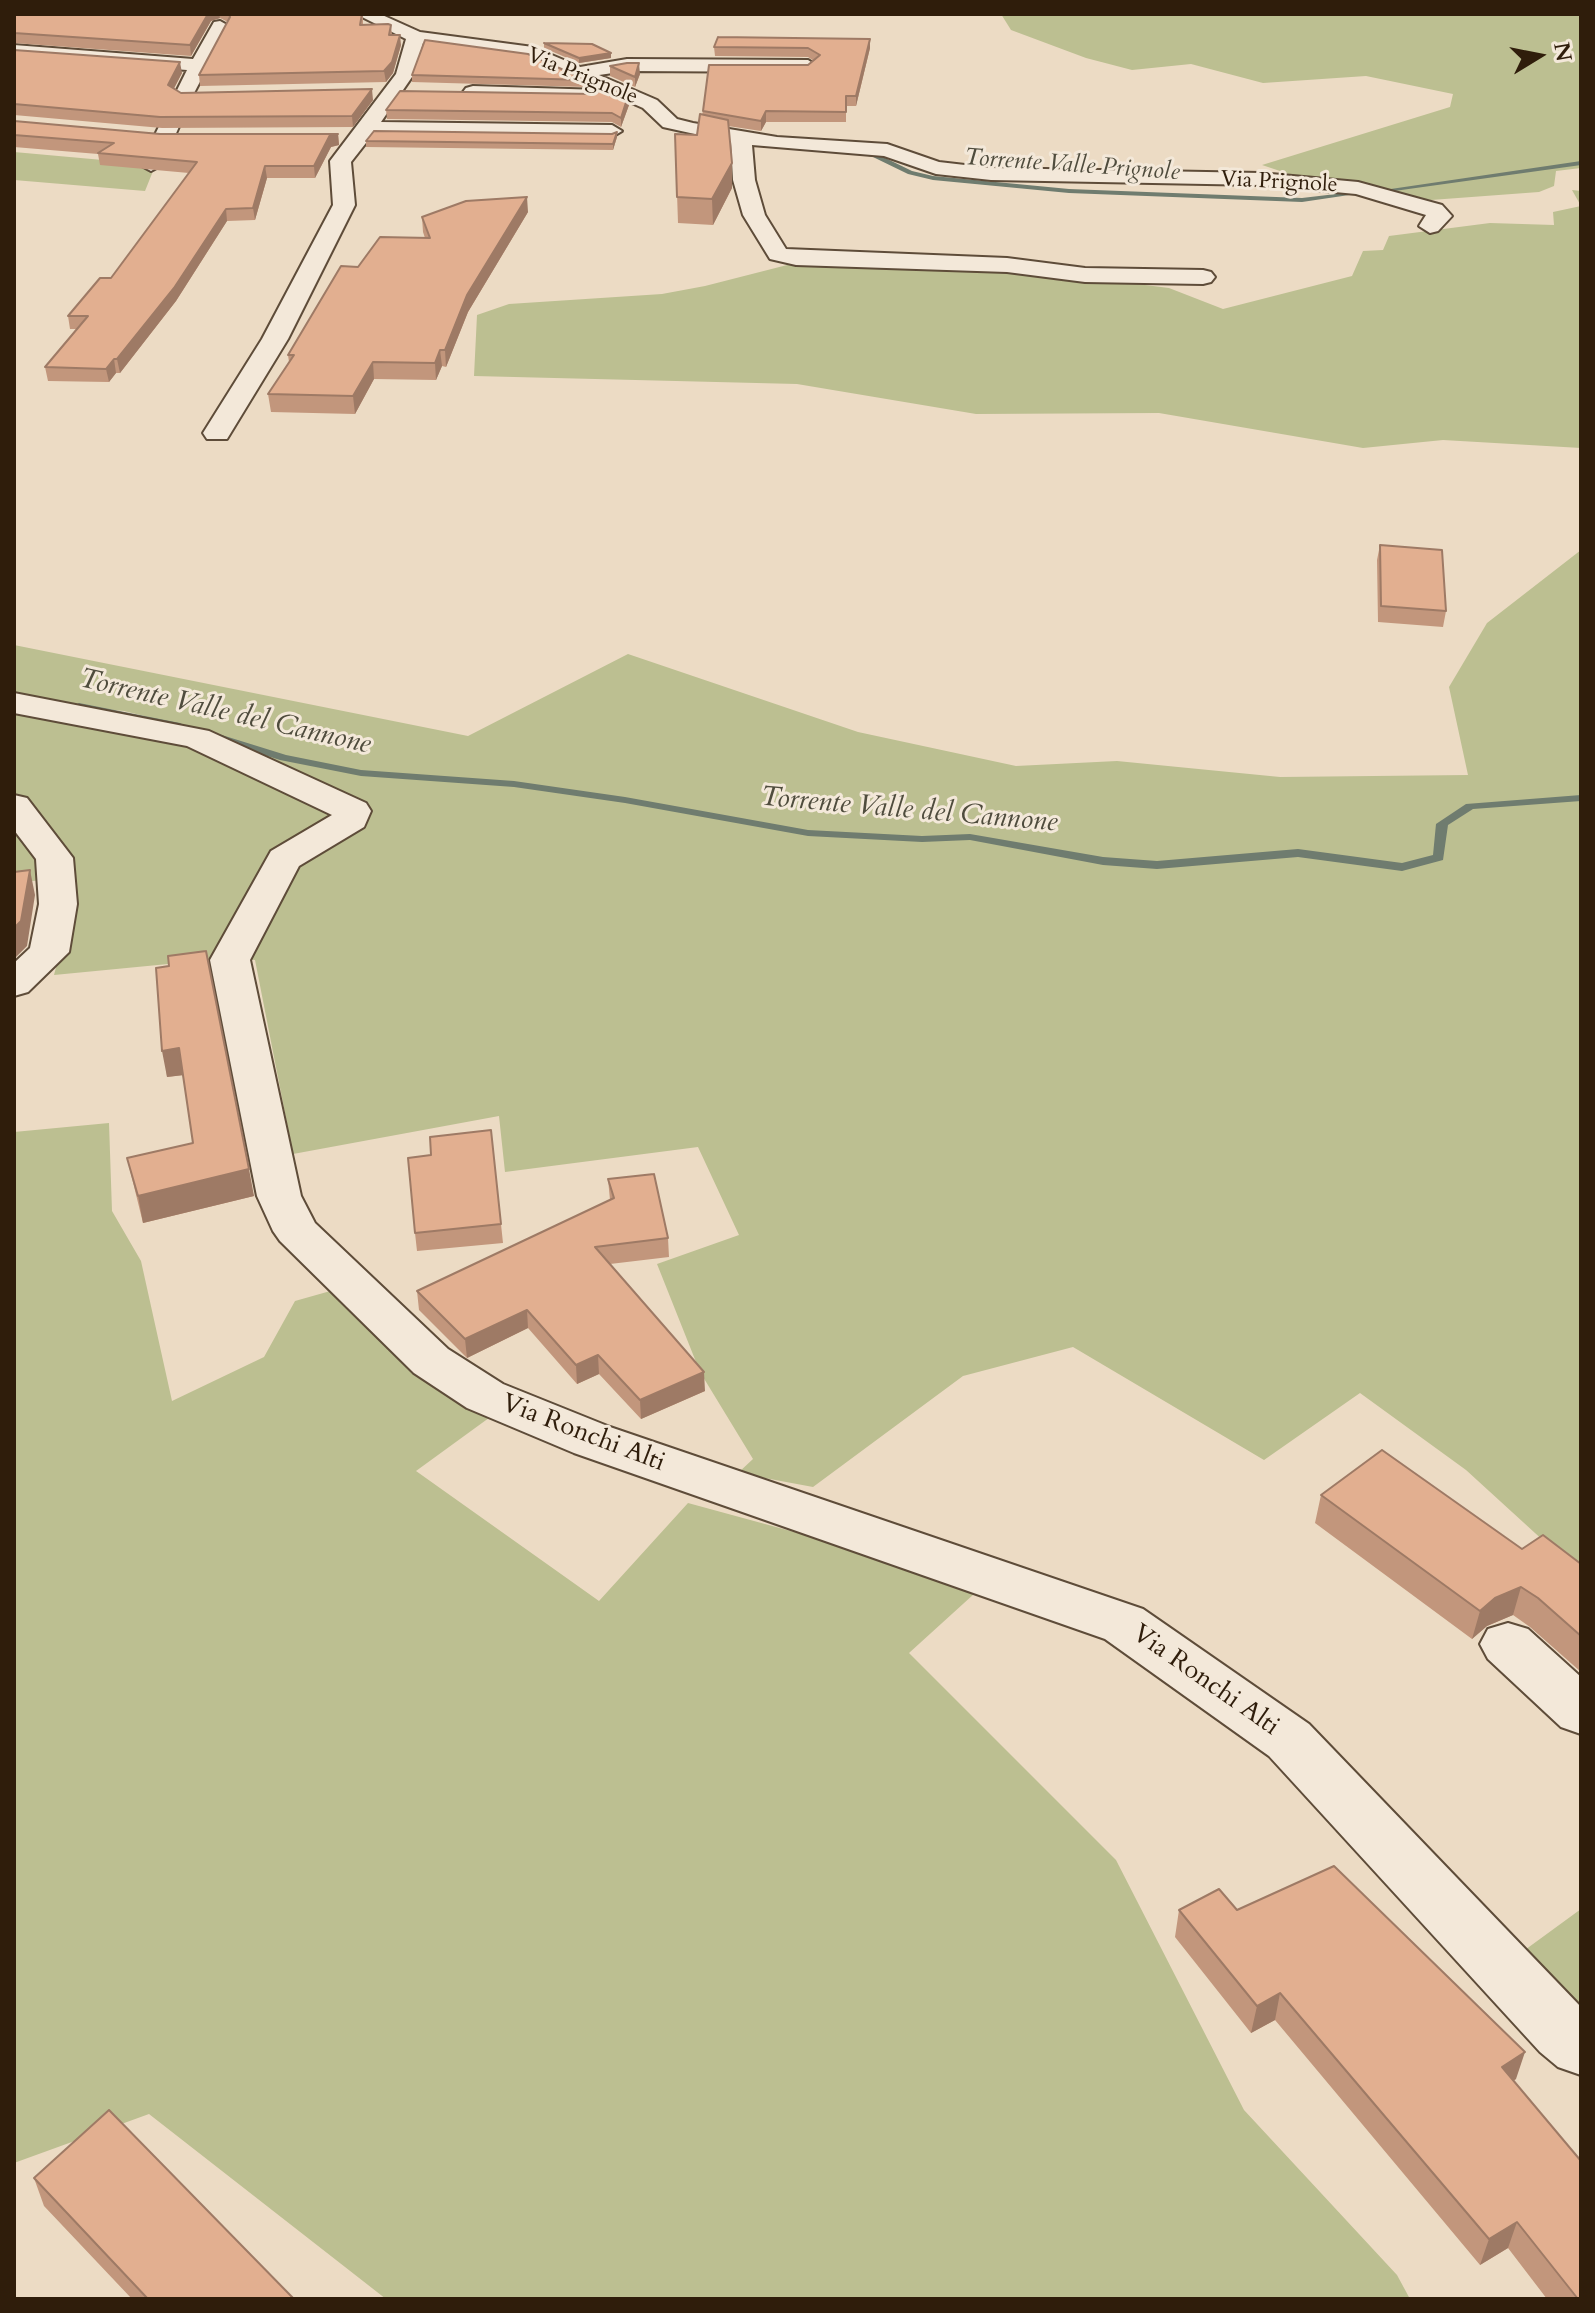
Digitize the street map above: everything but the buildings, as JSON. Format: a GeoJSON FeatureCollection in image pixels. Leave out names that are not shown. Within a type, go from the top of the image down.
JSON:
{"type":"FeatureCollection","features":[{"type":"Feature","properties":{"kind":"street","name":"Via Prignole"},"geometry":{"type":"LineString","coordinates":[[365,14],[416,37],[533,53],[650,104],[660,115],[679,127],[741,138],[887,150],[936,168],[991,174],[1312,182],[1358,188],[1432,218]]}},
{"type":"Feature","properties":{"kind":"street"},"geometry":{"type":"LineString","coordinates":[[151,165],[155,136],[183,95],[220,26]]}},
{"type":"Feature","properties":{"kind":"street"},"geometry":{"type":"LineString","coordinates":[[217,433],[275,339],[344,205],[340,161],[405,74],[416,37]]}},
{"type":"Feature","properties":{"kind":"street"},"geometry":{"type":"LineString","coordinates":[[14,51],[198,65]]}},
{"type":"Feature","properties":{"kind":"street"},"geometry":{"type":"LineString","coordinates":[[576,73],[627,65],[808,66]]}},
{"type":"Feature","properties":{"kind":"street"},"geometry":{"type":"LineString","coordinates":[[363,92],[424,92]]}},
{"type":"Feature","properties":{"kind":"street"},"geometry":{"type":"LineString","coordinates":[[455,92],[595,94]]}},
{"type":"Feature","properties":{"kind":"street"},"geometry":{"type":"LineString","coordinates":[[183,95],[213,95]]}},
{"type":"Feature","properties":{"kind":"street"},"geometry":{"type":"LineString","coordinates":[[331,136],[364,132],[612,131]]}},
{"type":"Feature","properties":{"kind":"street"},"geometry":{"type":"LineString","coordinates":[[155,136],[193,137]]}},
{"type":"Feature","properties":{"kind":"street"},"geometry":{"type":"LineString","coordinates":[[741,138],[744,180],[754,215],[778,254],[796,258],[1007,265],[1085,275],[1203,277]]}},
{"type":"Feature","properties":{"kind":"street","name":"Via Ronchi Alti"},"geometry":{"type":"LineString","coordinates":[[14,703],[197,738],[353,811],[351,819],[284,859],[230,960],[279,1196],[298,1235],[431,1361],[485,1396],[581,1436],[1124,1624],[1289,1740],[1563,2032],[1581,2046]]}},
{"type":"Feature","properties":{"kind":"street"},"geometry":{"type":"LineString","coordinates":[[14,806],[54,858],[58,904],[49,952],[14,984]]}},
{"type":"Feature","properties":{"kind":"street"},"geometry":{"type":"LineString","coordinates":[[1508,1644],[1581,1711]]}},
{"type":"Feature","properties":{"kind":"green space"},"geometry":{"type":"Polygon","coordinates":[[[1001,14],[1581,14],[1581,168],[1556,171],[1554,186],[1539,192],[1431,200],[1292,175],[1262,165],[1450,107],[1453,94],[1366,76],[1263,83],[1191,64],[1132,70],[1086,58],[1011,30],[1001,14]]]}},
{"type":"Feature","properties":{"kind":"green space"},"geometry":{"type":"Polygon","coordinates":[[[14,152],[155,166],[145,191],[14,180],[14,152]]]}},
{"type":"Feature","properties":{"kind":"green space"},"geometry":{"type":"Polygon","coordinates":[[[1572,190],[1581,191],[1581,206],[1572,190]]]}},
{"type":"Feature","properties":{"kind":"green space"},"geometry":{"type":"Polygon","coordinates":[[[1581,206],[1581,448],[1443,440],[1363,448],[1159,413],[976,414],[797,384],[474,376],[477,315],[509,304],[662,294],[795,263],[1057,274],[1169,288],[1223,309],[1352,276],[1363,251],[1383,250],[1389,236],[1490,223],[1554,225],[1553,212],[1581,206]]]}},
{"type":"Feature","properties":{"kind":"green space"},"geometry":{"type":"Polygon","coordinates":[[[1581,550],[1581,1575],[1466,1470],[1360,1393],[1264,1460],[1073,1347],[963,1376],[813,1487],[738,1473],[753,1459],[700,1372],[657,1264],[739,1235],[698,1147],[505,1172],[499,1116],[293,1154],[255,960],[238,958],[289,860],[368,813],[220,745],[275,755],[193,728],[124,711],[32,702],[14,697],[14,645],[468,736],[628,654],[858,732],[1016,766],[1117,761],[1280,777],[1468,775],[1449,687],[1487,623],[1581,550]]]}},
{"type":"Feature","properties":{"kind":"green space"},"geometry":{"type":"Polygon","coordinates":[[[14,706],[195,740],[343,815],[276,858],[220,959],[54,975],[71,910],[56,844],[14,794],[14,706]]]}},
{"type":"Feature","properties":{"kind":"green space"},"geometry":{"type":"Polygon","coordinates":[[[14,827],[50,880],[14,882],[14,827]]]}},
{"type":"Feature","properties":{"kind":"green space"},"geometry":{"type":"Polygon","coordinates":[[[109,1123],[112,1211],[141,1261],[172,1401],[264,1357],[295,1301],[341,1288],[432,1370],[455,1402],[493,1415],[416,1471],[599,1601],[688,1503],[985,1584],[909,1653],[1116,1860],[1244,2110],[1397,2275],[1410,2299],[386,2299],[149,2114],[14,2163],[14,1132],[109,1123]]]}},
{"type":"Feature","properties":{"kind":"green space"},"geometry":{"type":"Polygon","coordinates":[[[1581,1909],[1581,2010],[1518,1955],[1581,1909]]]}},
{"type":"Feature","properties":{"kind":"waterway","name":"Torrente Valle Prignole"},"geometry":{"type":"LineString","coordinates":[[855,152],[875,155],[910,173],[933,178],[1069,191],[1302,200],[1353,194]]}},
{"type":"Feature","properties":{"kind":"waterway","name":"Torrente Valle Prignole"},"geometry":{"type":"LineString","coordinates":[[1387,190],[1581,163]]}},
{"type":"Feature","properties":{"kind":"waterway","name":"Torrente Valle del Cannone"},"geometry":{"type":"LineString","coordinates":[[79,706],[180,726]]}},
{"type":"Feature","properties":{"kind":"waterway","name":"Torrente Valle del Cannone"},"geometry":{"type":"LineString","coordinates":[[212,735],[284,758],[361,773],[514,784],[625,800],[808,833],[922,839],[970,837],[1103,861],[1157,865],[1298,853],[1402,867],[1439,857],[1442,824],[1470,806],[1581,798]]}}]}
